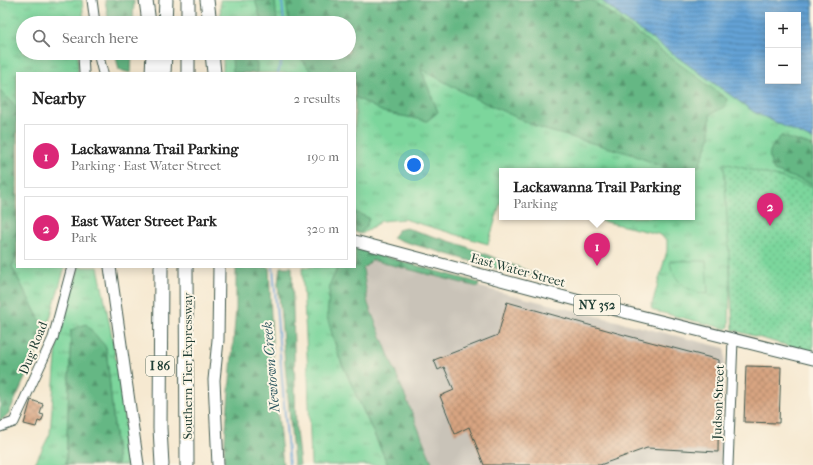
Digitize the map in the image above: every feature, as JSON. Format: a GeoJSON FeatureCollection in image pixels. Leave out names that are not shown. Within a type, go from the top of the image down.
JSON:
{"type":"FeatureCollection","features":[{"type":"Feature","properties":{"kind":"highway"},"geometry":{"type":"LineString","coordinates":[[146,0],[148,16]]}},
{"type":"Feature","properties":{"kind":"highway"},"geometry":{"type":"LineString","coordinates":[[165,16],[166,0]]}},
{"type":"Feature","properties":{"kind":"highway"},"geometry":{"type":"LineString","coordinates":[[188,0],[188,16]]}},
{"type":"Feature","properties":{"kind":"highway"},"geometry":{"type":"LineString","coordinates":[[208,0],[209,16]]}},
{"type":"Feature","properties":{"kind":"highway"},"geometry":{"type":"LineString","coordinates":[[152,72],[153,60]]}},
{"type":"Feature","properties":{"kind":"highway"},"geometry":{"type":"LineString","coordinates":[[164,72],[165,60]]}},
{"type":"Feature","properties":{"kind":"highway"},"geometry":{"type":"LineString","coordinates":[[188,60],[188,72]]}},
{"type":"Feature","properties":{"kind":"highway"},"geometry":{"type":"LineString","coordinates":[[213,60],[214,72]]}},
{"type":"Feature","properties":{"kind":"highway","name":"Southern Tier Expressway"},"geometry":{"type":"LineString","coordinates":[[162,268],[160,428],[162,465]]}},
{"type":"Feature","properties":{"kind":"highway","name":"Southern Tier Expressway"},"geometry":{"type":"LineString","coordinates":[[186,268],[187,465]]}},
{"type":"Feature","properties":{"kind":"main road","name":"East Water Street"},"geometry":{"type":"LineString","coordinates":[[356,241],[733,340],[813,359]]}},
{"type":"Feature","properties":{"kind":"main road"},"geometry":{"type":"LineString","coordinates":[[110,268],[138,465]]}},
{"type":"Feature","properties":{"kind":"main road"},"geometry":{"type":"LineString","coordinates":[[218,465],[214,380],[218,340],[219,268]]}},
{"type":"Feature","properties":{"kind":"street"},"geometry":{"type":"LineString","coordinates":[[92,0],[93,16]]}},
{"type":"Feature","properties":{"kind":"street"},"geometry":{"type":"LineString","coordinates":[[83,60],[84,72]]}},
{"type":"Feature","properties":{"kind":"street"},"geometry":{"type":"LineString","coordinates":[[100,60],[103,72]]}},
{"type":"Feature","properties":{"kind":"street","name":"Dug Road"},"geometry":{"type":"LineString","coordinates":[[0,427],[14,422],[39,370],[53,338],[72,268]]}},
{"type":"Feature","properties":{"kind":"street","name":"Judson Street"},"geometry":{"type":"LineString","coordinates":[[728,465],[733,340]]}},
{"type":"Feature","properties":{"kind":"shaded area"},"geometry":{"type":"Polygon","coordinates":[[[372,260],[725,348],[721,465],[433,465],[368,304],[363,269],[372,260]]]}},
{"type":"Feature","properties":{"kind":"green space"},"geometry":{"type":"Polygon","coordinates":[[[0,0],[82,0],[83,16],[16,16],[16,60],[78,60],[78,72],[16,72],[16,106],[0,90],[0,0]]]}},
{"type":"Feature","properties":{"kind":"green space"},"geometry":{"type":"Polygon","coordinates":[[[105,0],[134,0],[133,16],[108,16],[105,0]]]}},
{"type":"Feature","properties":{"kind":"green space"},"geometry":{"type":"Polygon","coordinates":[[[220,0],[601,0],[623,18],[754,112],[813,140],[813,201],[731,252],[729,327],[727,329],[655,311],[651,308],[667,251],[667,240],[658,234],[598,220],[695,220],[695,168],[499,168],[499,208],[488,244],[404,219],[381,221],[362,234],[356,232],[356,72],[223,72],[223,60],[356,60],[356,16],[221,16],[220,0]]]}},
{"type":"Feature","properties":{"kind":"green space"},"geometry":{"type":"Polygon","coordinates":[[[255,0],[275,0],[276,16],[260,16],[255,0]]]}},
{"type":"Feature","properties":{"kind":"green space"},"geometry":{"type":"Polygon","coordinates":[[[286,0],[592,0],[727,99],[725,107],[710,114],[710,138],[699,166],[692,168],[665,168],[631,154],[542,129],[472,97],[421,69],[438,112],[427,121],[383,112],[356,98],[356,72],[311,72],[302,60],[356,60],[356,16],[288,16],[286,0]]]}},
{"type":"Feature","properties":{"kind":"green space"},"geometry":{"type":"Polygon","coordinates":[[[117,60],[132,60],[131,72],[119,70],[117,60]]]}},
{"type":"Feature","properties":{"kind":"green space"},"geometry":{"type":"Polygon","coordinates":[[[232,60],[254,60],[257,64],[257,72],[233,72],[232,60]]]}},
{"type":"Feature","properties":{"kind":"green space"},"geometry":{"type":"Polygon","coordinates":[[[0,90],[16,106],[16,257],[12,267],[46,332],[9,413],[0,422],[0,90]]]}},
{"type":"Feature","properties":{"kind":"green space"},"geometry":{"type":"Polygon","coordinates":[[[781,136],[813,146],[813,184],[774,171],[770,160],[770,152],[771,148],[781,136]]]}},
{"type":"Feature","properties":{"kind":"green space"},"geometry":{"type":"Polygon","coordinates":[[[724,163],[813,186],[813,353],[733,330],[724,163]]]}},
{"type":"Feature","properties":{"kind":"green space"},"geometry":{"type":"Polygon","coordinates":[[[356,212],[369,218],[366,227],[360,234],[356,232],[356,212]]]}},
{"type":"Feature","properties":{"kind":"green space"},"geometry":{"type":"Polygon","coordinates":[[[406,228],[462,245],[546,278],[502,270],[392,238],[398,230],[406,228]]]}},
{"type":"Feature","properties":{"kind":"green space"},"geometry":{"type":"Polygon","coordinates":[[[356,248],[479,283],[478,287],[372,260],[363,269],[368,304],[433,465],[388,465],[339,357],[327,317],[330,284],[338,268],[356,268],[356,248]]]}},
{"type":"Feature","properties":{"kind":"green space"},"geometry":{"type":"Polygon","coordinates":[[[16,257],[16,268],[65,268],[46,332],[12,267],[16,257]]]}},
{"type":"Feature","properties":{"kind":"green space"},"geometry":{"type":"Polygon","coordinates":[[[670,261],[706,261],[708,294],[694,291],[683,285],[674,274],[670,261]]]}},
{"type":"Feature","properties":{"kind":"green space"},"geometry":{"type":"Polygon","coordinates":[[[79,268],[98,268],[113,341],[132,465],[118,465],[106,347],[71,330],[66,465],[34,465],[50,434],[57,344],[79,268]]]}},
{"type":"Feature","properties":{"kind":"green space"},"geometry":{"type":"Polygon","coordinates":[[[236,268],[269,268],[273,365],[283,465],[224,465],[236,309],[236,268]]]}},
{"type":"Feature","properties":{"kind":"green space"},"geometry":{"type":"Polygon","coordinates":[[[280,268],[292,268],[296,431],[300,465],[294,465],[278,284],[280,268]]]}},
{"type":"Feature","properties":{"kind":"green space"},"geometry":{"type":"Polygon","coordinates":[[[302,268],[338,268],[330,284],[339,357],[388,465],[311,465],[308,372],[302,268]]]}},
{"type":"Feature","properties":{"kind":"green space"},"geometry":{"type":"Polygon","coordinates":[[[86,324],[106,347],[118,465],[66,465],[71,330],[86,324]]]}},
{"type":"Feature","properties":{"kind":"water"},"geometry":{"type":"Polygon","coordinates":[[[601,0],[813,0],[813,140],[754,112],[623,18],[601,0]]]}},
{"type":"Feature","properties":{"kind":"building"},"geometry":{"type":"Polygon","coordinates":[[[507,302],[719,360],[718,452],[647,448],[600,465],[484,465],[469,427],[455,434],[440,396],[454,390],[444,367],[438,370],[434,360],[498,335],[507,302]]]}},
{"type":"Feature","properties":{"kind":"building"},"geometry":{"type":"Polygon","coordinates":[[[746,366],[781,367],[779,423],[744,422],[746,366]]]}},
{"type":"Feature","properties":{"kind":"building"},"geometry":{"type":"Polygon","coordinates":[[[31,400],[43,404],[40,414],[44,415],[41,422],[38,421],[36,427],[24,424],[31,400]]]}},
{"type":"Feature","properties":{"kind":"waterway","name":"Newtown Creek"},"geometry":{"type":"LineString","coordinates":[[282,0],[283,16]]}},
{"type":"Feature","properties":{"kind":"waterway","name":"Newtown Creek"},"geometry":{"type":"LineString","coordinates":[[278,72],[282,60]]}},
{"type":"Feature","properties":{"kind":"waterway","name":"Newtown Creek"},"geometry":{"type":"LineString","coordinates":[[273,268],[289,465]]}},
{"type":"Feature","properties":{"kind":"place","name":"East Water Street Park"},"geometry":{"type":"Point","coordinates":[770,226]}},
{"type":"Feature","properties":{"kind":"place","name":"Lackawanna Trail Parking"},"geometry":{"type":"Point","coordinates":[597,266]}}]}
